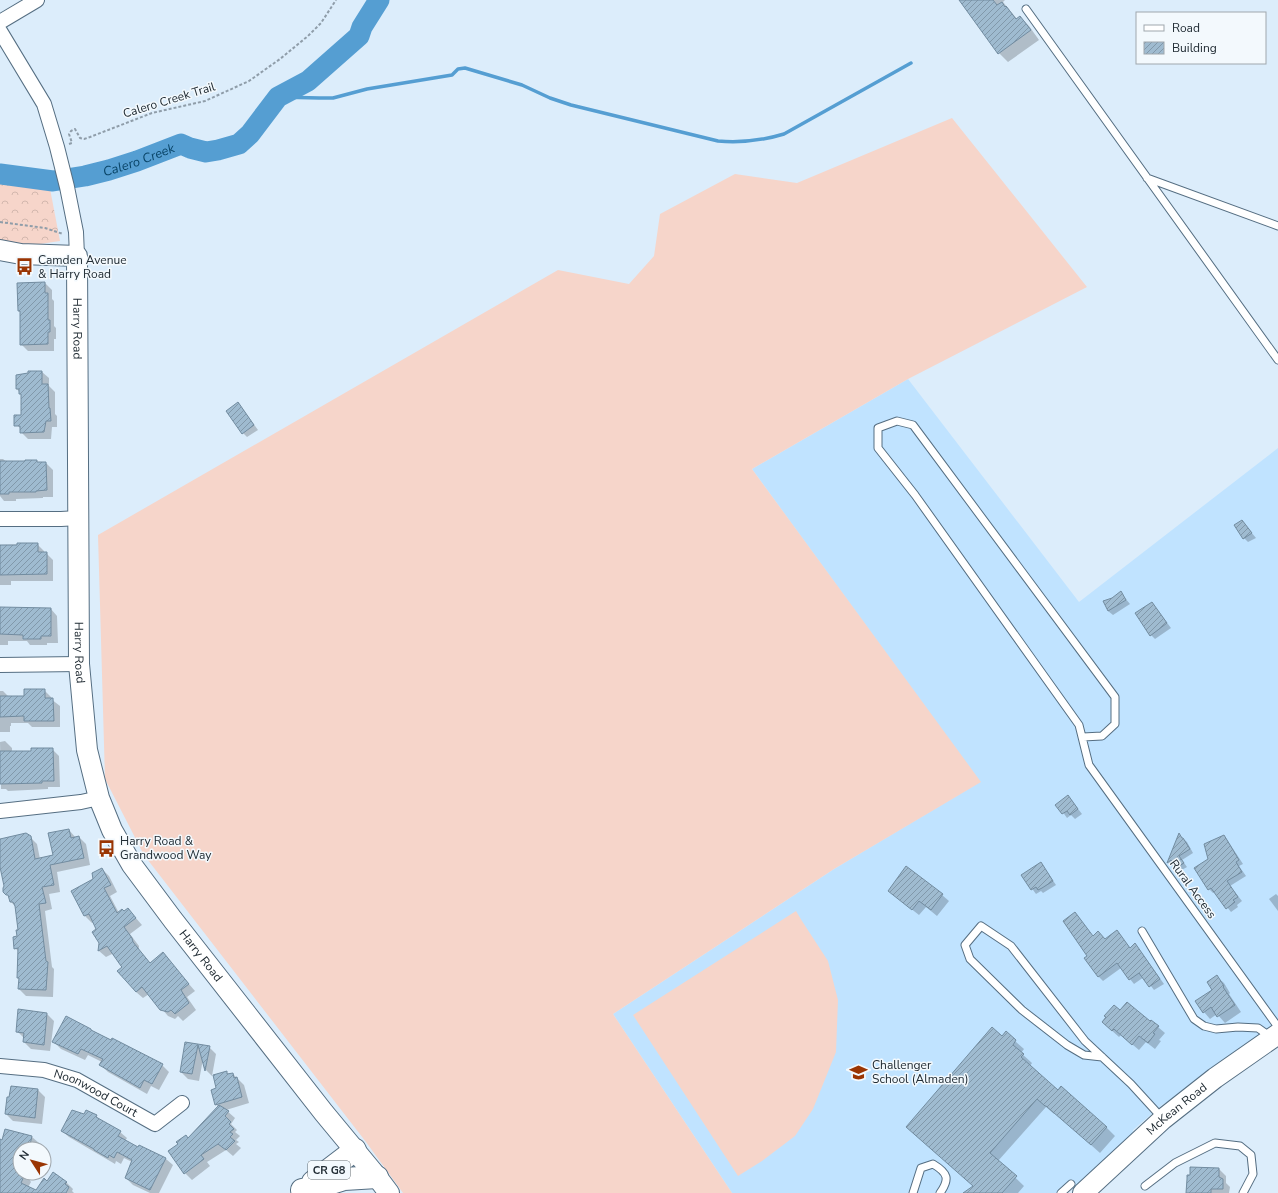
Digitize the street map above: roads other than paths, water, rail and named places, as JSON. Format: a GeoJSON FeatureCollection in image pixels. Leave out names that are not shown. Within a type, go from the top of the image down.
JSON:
{"type":"FeatureCollection","features":[{"type":"Feature","properties":{"kind":"main road","name":"CR G8"},"geometry":{"type":"LineString","coordinates":[[300,1191],[355,1150]]}},
{"type":"Feature","properties":{"kind":"main road"},"geometry":{"type":"LineString","coordinates":[[300,1191],[322,1186],[344,1178],[383,1185]]}},
{"type":"Feature","properties":{"kind":"street"},"geometry":{"type":"LineString","coordinates":[[0,22],[37,0]]}},
{"type":"Feature","properties":{"kind":"street","name":"Harry Road"},"geometry":{"type":"LineString","coordinates":[[0,31],[44,104],[67,187],[76,232],[79,664],[87,750],[99,798],[112,830],[132,865],[173,920],[383,1185]]}},
{"type":"Feature","properties":{"kind":"street"},"geometry":{"type":"LineString","coordinates":[[0,250],[21,254],[77,256]]}},
{"type":"Feature","properties":{"kind":"street"},"geometry":{"type":"LineString","coordinates":[[0,519],[78,518]]}},
{"type":"Feature","properties":{"kind":"street"},"geometry":{"type":"LineString","coordinates":[[0,665],[79,664]]}},
{"type":"Feature","properties":{"kind":"street"},"geometry":{"type":"LineString","coordinates":[[0,810],[81,802],[99,798]]}},
{"type":"Feature","properties":{"kind":"street","name":"McKean Road"},"geometry":{"type":"LineString","coordinates":[[1077,1188],[1215,1078],[1276,1033]]}},
{"type":"Feature","properties":{"kind":"street","name":"Noonwood Court"},"geometry":{"type":"LineString","coordinates":[[0,1066],[44,1070],[77,1080],[156,1124],[182,1103]]}},
{"type":"Feature","properties":{"kind":"lane"},"geometry":{"type":"LineString","coordinates":[[1026,9],[1278,360]]}},
{"type":"Feature","properties":{"kind":"lane"},"geometry":{"type":"LineString","coordinates":[[1147,178],[1278,226]]}},
{"type":"Feature","properties":{"kind":"lane"},"geometry":{"type":"LineString","coordinates":[[897,421],[913,425],[1115,697],[1115,724],[1102,736],[1082,737],[1079,725],[915,495],[878,448],[878,428],[897,421]]}},
{"type":"Feature","properties":{"kind":"lane","name":"Rural Access"},"geometry":{"type":"LineString","coordinates":[[1082,737],[1089,765],[1276,1033]]}},
{"type":"Feature","properties":{"kind":"lane"},"geometry":{"type":"LineString","coordinates":[[1102,1057],[1084,1055],[1067,1045],[1022,1010],[970,959],[965,945],[982,926],[1011,946],[1085,1041],[1131,1084],[1163,1119]]}},
{"type":"Feature","properties":{"kind":"lane"},"geometry":{"type":"LineString","coordinates":[[1142,931],[1194,1018],[1204,1026],[1216,1029],[1238,1027],[1258,1028],[1276,1033]]}},
{"type":"Feature","properties":{"kind":"lane"},"geometry":{"type":"LineString","coordinates":[[1145,1186],[1175,1163],[1215,1143],[1240,1146],[1251,1155],[1253,1174],[1243,1193]]}},
{"type":"Feature","properties":{"kind":"lane"},"geometry":{"type":"LineString","coordinates":[[913,1193],[921,1168],[934,1164],[946,1174],[946,1182],[940,1193]]}},
{"type":"Feature","properties":{"kind":"lane"},"geometry":{"type":"LineString","coordinates":[[1061,1193],[1077,1188]]}},
{"type":"Feature","properties":{"kind":"waterway","name":"Calero Creek"},"geometry":{"type":"LineString","coordinates":[[0,174],[53,181],[85,176],[109,170],[181,144],[206,152],[239,144],[250,134],[278,97],[308,81],[359,36],[362,27],[379,0]]}},
{"type":"Feature","properties":{"kind":"waterway"},"geometry":{"type":"LineString","coordinates":[[278,97],[333,98],[367,89],[452,75],[458,69],[465,68],[522,85],[550,98],[571,105],[718,141],[743,142],[784,134],[911,63]]}},
{"type":"Feature","properties":{"kind":"place","name":"Camden Avenue & Harry Road"},"geometry":{"type":"Point","coordinates":[25,267]}},
{"type":"Feature","properties":{"kind":"place","name":"Harry Road & Grandwood Way"},"geometry":{"type":"Point","coordinates":[107,848]}},
{"type":"Feature","properties":{"kind":"place","name":"Challenger School (Almaden)"},"geometry":{"type":"Point","coordinates":[859,1072]}}]}
